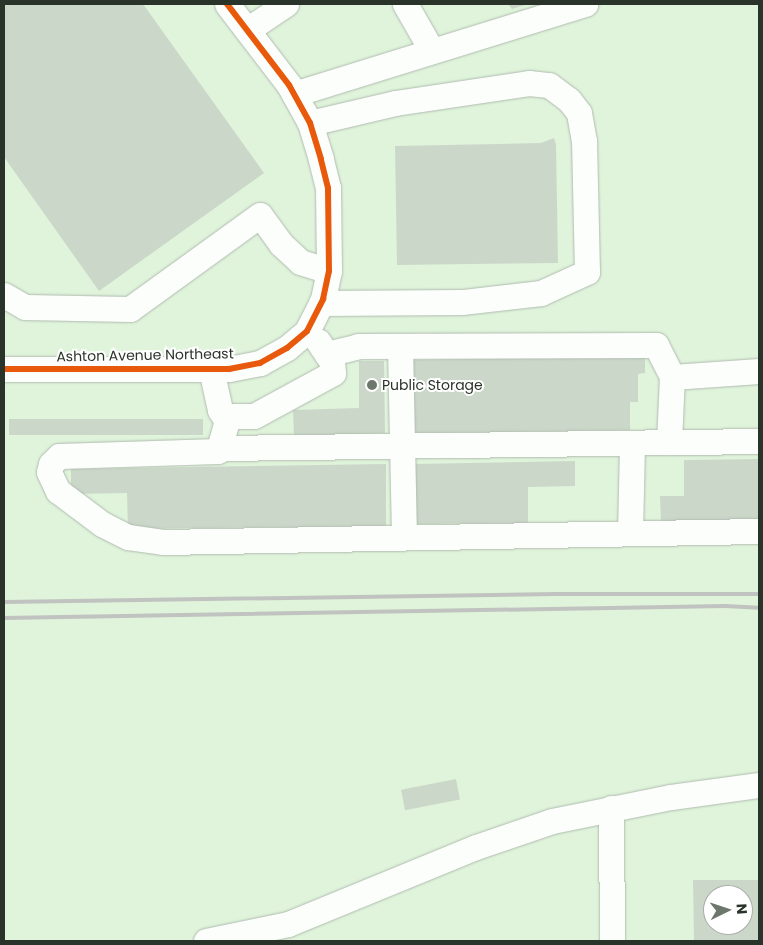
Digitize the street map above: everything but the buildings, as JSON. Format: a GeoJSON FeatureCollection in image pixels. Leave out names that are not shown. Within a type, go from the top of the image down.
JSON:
{"type":"FeatureCollection","features":[{"type":"Feature","properties":{"kind":"street"},"geometry":{"type":"LineString","coordinates":[[211,369],[220,410],[228,417],[254,416],[333,373],[332,362],[323,346],[307,331],[321,303],[329,271],[328,188],[310,124],[294,94],[227,4]]}},
{"type":"Feature","properties":{"kind":"street"},"geometry":{"type":"LineString","coordinates":[[247,30],[286,4]]}},
{"type":"Feature","properties":{"kind":"street"},"geometry":{"type":"LineString","coordinates":[[405,4],[432,51]]}},
{"type":"Feature","properties":{"kind":"street"},"geometry":{"type":"LineString","coordinates":[[294,94],[585,4]]}},
{"type":"Feature","properties":{"kind":"street"},"geometry":{"type":"LineString","coordinates":[[310,124],[395,103],[505,85],[542,84],[549,85],[570,100],[579,113],[584,140],[587,272],[541,294],[462,302],[321,303]]}},
{"type":"Feature","properties":{"kind":"street"},"geometry":{"type":"LineString","coordinates":[[4,295],[24,307],[130,308],[260,215],[281,244],[300,262],[329,271]]}},
{"type":"Feature","properties":{"kind":"street","name":"Ashton Avenue Northeast"},"geometry":{"type":"LineString","coordinates":[[4,370],[211,369],[260,363],[287,348],[307,331]]}},
{"type":"Feature","properties":{"kind":"street"},"geometry":{"type":"LineString","coordinates":[[327,354],[358,346],[656,345],[672,377],[669,442]]}},
{"type":"Feature","properties":{"kind":"street"},"geometry":{"type":"LineString","coordinates":[[400,346],[404,537]]}},
{"type":"Feature","properties":{"kind":"street"},"geometry":{"type":"LineString","coordinates":[[672,377],[759,371]]}},
{"type":"Feature","properties":{"kind":"street"},"geometry":{"type":"LineString","coordinates":[[228,417],[218,451],[59,456],[51,464],[49,472],[58,491],[102,524],[128,537],[163,542],[759,531]]}},
{"type":"Feature","properties":{"kind":"street"},"geometry":{"type":"LineString","coordinates":[[219,448],[759,441]]}},
{"type":"Feature","properties":{"kind":"street"},"geometry":{"type":"LineString","coordinates":[[630,533],[632,443]]}},
{"type":"Feature","properties":{"kind":"street"},"geometry":{"type":"LineString","coordinates":[[206,941],[288,924],[476,847],[552,821],[611,808],[759,785]]}},
{"type":"Feature","properties":{"kind":"street"},"geometry":{"type":"LineString","coordinates":[[611,808],[612,941]]}},
{"type":"Feature","properties":{"kind":"shaded area"},"geometry":{"type":"Polygon","coordinates":[[[4,4],[759,4],[759,941],[4,941],[4,4]]]}},
{"type":"Feature","properties":{"kind":"railway"},"geometry":{"type":"LineString","coordinates":[[4,602],[556,594],[759,594]]}},
{"type":"Feature","properties":{"kind":"railway"},"geometry":{"type":"LineString","coordinates":[[4,618],[725,606],[759,608]]}},
{"type":"Feature","properties":{"kind":"cycle path"},"geometry":{"type":"LineString","coordinates":[[4,369],[229,369],[260,363],[287,348],[307,331],[323,299],[329,271],[328,188],[321,159],[310,123],[289,85],[227,4]]}},
{"type":"Feature","properties":{"kind":"place","name":"Public Storage"},"geometry":{"type":"Point","coordinates":[372,385]}}]}
